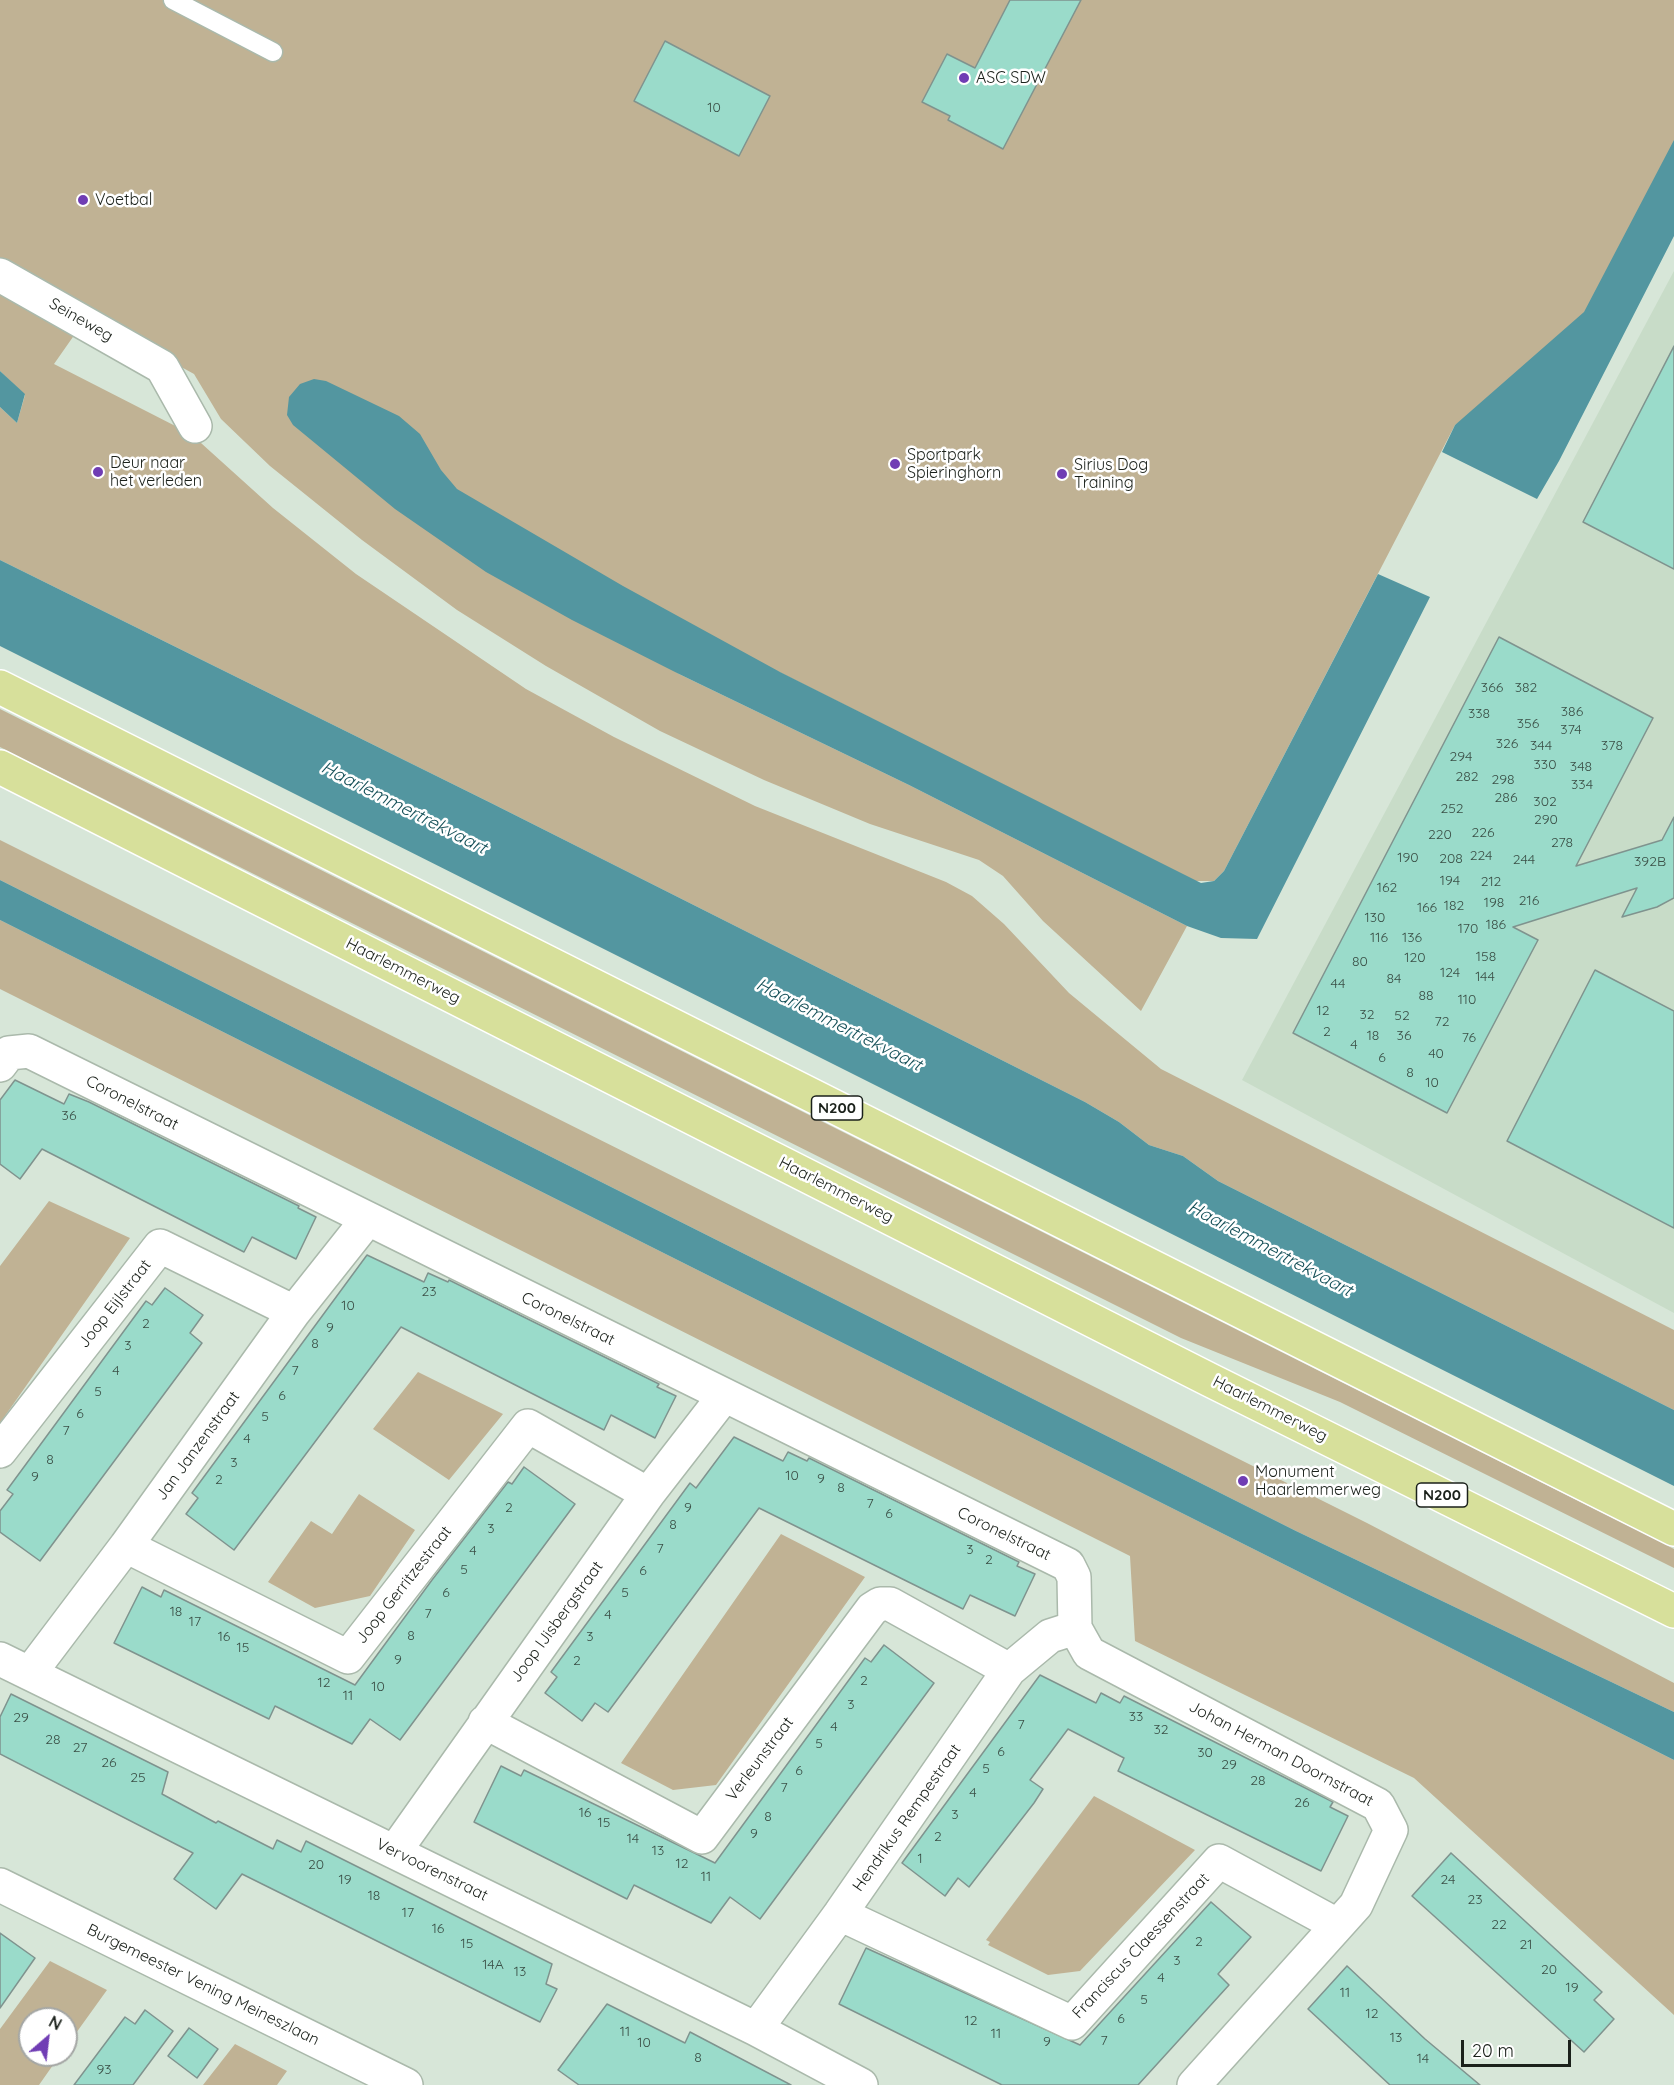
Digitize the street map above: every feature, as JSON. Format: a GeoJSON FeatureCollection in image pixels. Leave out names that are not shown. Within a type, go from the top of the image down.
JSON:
{"type":"FeatureCollection","features":[{"type":"Feature","properties":{"kind":"main road","name":"N200"},"geometry":{"type":"LineString","coordinates":[[0,687],[1674,1528]]}},
{"type":"Feature","properties":{"kind":"main road","name":"Haarlemmerweg"},"geometry":{"type":"LineString","coordinates":[[0,767],[1210,1380],[1674,1611]]}},
{"type":"Feature","properties":{"kind":"street","name":"Seineweg"},"geometry":{"type":"LineString","coordinates":[[0,274],[162,367],[195,426]]}},
{"type":"Feature","properties":{"kind":"street","name":"Coronelstraat"},"geometry":{"type":"LineString","coordinates":[[4,1059],[29,1051],[1068,1565],[1074,1577],[1075,1628]]}},
{"type":"Feature","properties":{"kind":"street","name":"Jan Janzenstraat"},"geometry":{"type":"LineString","coordinates":[[30,1673],[126,1546],[294,1312],[367,1220]]}},
{"type":"Feature","properties":{"kind":"street","name":"Joop Eijlstraat"},"geometry":{"type":"LineString","coordinates":[[0,1451],[160,1246],[294,1312]]}},
{"type":"Feature","properties":{"kind":"street","name":"Joop IJisbergstraat"},"geometry":{"type":"LineString","coordinates":[[395,1851],[648,1494],[724,1396]]}},
{"type":"Feature","properties":{"kind":"street","name":"Joop Gerritzestraat"},"geometry":{"type":"LineString","coordinates":[[126,1546],[348,1658],[528,1426],[648,1494]]}},
{"type":"Feature","properties":{"kind":"street","name":"Verleunstraat"},"geometry":{"type":"LineString","coordinates":[[485,1722],[702,1837],[872,1609],[880,1604],[890,1604],[1009,1670]]}},
{"type":"Feature","properties":{"kind":"street","name":"Hendrikus Rempestraat"},"geometry":{"type":"LineString","coordinates":[[756,2029],[840,1914],[1009,1670],[1050,1636],[1075,1628]]}},
{"type":"Feature","properties":{"kind":"street","name":"Johan Herman Doornstraat"},"geometry":{"type":"LineString","coordinates":[[1075,1628],[1089,1653],[1378,1805],[1391,1830],[1356,1905],[1194,2085]]}},
{"type":"Feature","properties":{"kind":"street","name":"Vervoorenstraat"},"geometry":{"type":"LineString","coordinates":[[0,1659],[756,2029],[861,2085]]}},
{"type":"Feature","properties":{"kind":"street","name":"Franciscus Claessenstraat"},"geometry":{"type":"LineString","coordinates":[[840,1914],[1072,2023],[1219,1861],[1337,1925]]}},
{"type":"Feature","properties":{"kind":"street","name":"Burgemeester Vening Meineszlaan"},"geometry":{"type":"LineString","coordinates":[[0,1885],[406,2085]]}},
{"type":"Feature","properties":{"kind":"lane"},"geometry":{"type":"LineString","coordinates":[[173,0],[273,52]]}},
{"type":"Feature","properties":{"kind":"shaded area","name":"Sportpark Spieringhorn"},"geometry":{"type":"Polygon","coordinates":[[[0,0],[1674,0],[1674,171],[1596,335],[1455,425],[1224,871],[1214,881],[1195,881],[783,674],[435,506],[679,674],[909,785],[1187,926],[1141,1011],[1043,921],[1003,876],[979,860],[870,824],[764,780],[660,731],[546,666],[457,610],[362,540],[270,466],[221,419],[194,374],[14,275],[82,324],[54,364],[191,434],[273,508],[356,574],[526,689],[614,737],[755,806],[946,882],[972,896],[1004,924],[1069,993],[1161,1069],[1674,1330],[1674,1410],[1218,1181],[1183,1156],[1149,1145],[1119,1122],[1085,1102],[491,803],[0,560],[0,407],[17,423],[25,395],[0,371],[0,0]]]}},
{"type":"Feature","properties":{"kind":"shaded area"},"geometry":{"type":"Polygon","coordinates":[[[1674,271],[1674,1313],[1242,1080],[1674,271]]]}},
{"type":"Feature","properties":{"kind":"shaded area"},"geometry":{"type":"Polygon","coordinates":[[[0,709],[1674,1549],[1674,1568],[1340,1402],[1181,1338],[0,747],[0,709]]]}},
{"type":"Feature","properties":{"kind":"shaded area"},"geometry":{"type":"Polygon","coordinates":[[[0,840],[1367,1523],[1674,1683],[1674,1712],[1296,1531],[0,880],[0,840]]]}},
{"type":"Feature","properties":{"kind":"shaded area"},"geometry":{"type":"Polygon","coordinates":[[[0,920],[1674,1760],[1674,2015],[1414,1778],[1135,1641],[1130,1556],[0,989],[0,920]]]}},
{"type":"Feature","properties":{"kind":"shaded area"},"geometry":{"type":"Polygon","coordinates":[[[49,1201],[130,1238],[0,1423],[0,1266],[49,1201]]]}},
{"type":"Feature","properties":{"kind":"shaded area"},"geometry":{"type":"Polygon","coordinates":[[[418,1372],[503,1414],[449,1480],[373,1429],[418,1372]]]}},
{"type":"Feature","properties":{"kind":"shaded area"},"geometry":{"type":"Polygon","coordinates":[[[359,1494],[415,1530],[370,1596],[315,1608],[268,1582],[311,1521],[332,1534],[359,1494]]]}},
{"type":"Feature","properties":{"kind":"shaded area"},"geometry":{"type":"Polygon","coordinates":[[[781,1534],[865,1577],[716,1785],[673,1790],[621,1763],[781,1534]]]}},
{"type":"Feature","properties":{"kind":"shaded area"},"geometry":{"type":"Polygon","coordinates":[[[1094,1796],[1195,1850],[1080,1971],[1048,1975],[988,1945],[990,1942],[986,1940],[1094,1796]]]}},
{"type":"Feature","properties":{"kind":"shaded area"},"geometry":{"type":"Polygon","coordinates":[[[50,1961],[107,1990],[78,2030],[78,2007],[18,2007],[18,2067],[52,2067],[39,2085],[0,2085],[0,2029],[50,1961]]]}},
{"type":"Feature","properties":{"kind":"shaded area"},"geometry":{"type":"Polygon","coordinates":[[[235,2044],[287,2071],[277,2085],[203,2085],[235,2044]]]}},
{"type":"Feature","properties":{"kind":"water"},"geometry":{"type":"Polygon","coordinates":[[[1674,140],[1674,236],[1559,461],[1537,499],[1442,452],[1455,425],[1584,312],[1674,140]]]}},
{"type":"Feature","properties":{"kind":"water"},"geometry":{"type":"Polygon","coordinates":[[[0,371],[25,394],[17,423],[0,407],[0,371]]]}},
{"type":"Feature","properties":{"kind":"water"},"geometry":{"type":"Polygon","coordinates":[[[314,379],[326,381],[399,416],[420,434],[441,470],[457,489],[623,586],[780,672],[1201,883],[1214,881],[1224,871],[1378,574],[1430,597],[1257,939],[1221,938],[1187,926],[909,785],[679,674],[572,620],[486,572],[395,509],[293,425],[287,415],[289,397],[300,384],[314,379]]]}},
{"type":"Feature","properties":{"kind":"water","name":"Haarlemmertrekvaart"},"geometry":{"type":"Polygon","coordinates":[[[0,560],[491,803],[1085,1102],[1119,1122],[1149,1145],[1183,1156],[1218,1181],[1674,1410],[1674,1486],[0,646],[0,560]]]}},
{"type":"Feature","properties":{"kind":"water"},"geometry":{"type":"Polygon","coordinates":[[[0,880],[1296,1531],[1674,1712],[1674,1760],[0,920],[0,880]]]}},
{"type":"Feature","properties":{"kind":"building"},"geometry":{"type":"Polygon","coordinates":[[[1010,0],[1081,0],[1003,149],[948,120],[950,116],[922,102],[947,54],[975,68],[1010,0]]]}},
{"type":"Feature","properties":{"kind":"building"},"geometry":{"type":"Polygon","coordinates":[[[665,41],[770,96],[739,156],[634,101],[665,41]]]}},
{"type":"Feature","properties":{"kind":"building"},"geometry":{"type":"Polygon","coordinates":[[[1674,346],[1674,569],[1583,522],[1674,346]]]}},
{"type":"Feature","properties":{"kind":"building"},"geometry":{"type":"Polygon","coordinates":[[[1499,637],[1653,718],[1576,866],[1662,840],[1674,817],[1674,898],[1657,907],[1622,917],[1637,888],[1513,927],[1538,940],[1447,1113],[1293,1033],[1499,637]]]}},
{"type":"Feature","properties":{"kind":"building"},"geometry":{"type":"Polygon","coordinates":[[[1595,970],[1674,1011],[1674,1228],[1507,1141],[1595,970]]]}},
{"type":"Feature","properties":{"kind":"building"},"geometry":{"type":"Polygon","coordinates":[[[15,1080],[64,1104],[69,1094],[89,1102],[299,1206],[298,1208],[316,1217],[296,1259],[252,1237],[244,1252],[42,1149],[20,1179],[0,1164],[0,1100],[15,1080]]]}},
{"type":"Feature","properties":{"kind":"building"},"geometry":{"type":"Polygon","coordinates":[[[367,1255],[424,1282],[428,1273],[448,1282],[449,1280],[659,1384],[657,1387],[676,1396],[655,1438],[611,1415],[604,1430],[401,1327],[234,1550],[186,1514],[198,1498],[192,1493],[367,1255]]]}},
{"type":"Feature","properties":{"kind":"building"},"geometry":{"type":"Polygon","coordinates":[[[165,1288],[203,1315],[190,1333],[202,1343],[40,1561],[0,1532],[0,1511],[13,1494],[7,1490],[146,1301],[152,1305],[165,1288]]]}},
{"type":"Feature","properties":{"kind":"building"},"geometry":{"type":"Polygon","coordinates":[[[734,1437],[783,1461],[788,1452],[807,1461],[809,1458],[1019,1562],[1017,1566],[1035,1574],[1015,1616],[970,1595],[963,1609],[759,1508],[608,1712],[595,1703],[582,1721],[545,1693],[557,1677],[551,1672],[690,1483],[696,1488],[734,1437]]]}},
{"type":"Feature","properties":{"kind":"building"},"geometry":{"type":"Polygon","coordinates":[[[524,1467],[575,1504],[400,1740],[370,1719],[352,1744],[275,1706],[269,1719],[114,1643],[142,1587],[161,1597],[164,1590],[355,1685],[432,1580],[508,1482],[512,1484],[524,1467]]]}},
{"type":"Feature","properties":{"kind":"building"},"geometry":{"type":"Polygon","coordinates":[[[884,1645],[934,1683],[760,1919],[730,1897],[711,1923],[634,1885],[627,1899],[474,1822],[501,1766],[521,1776],[524,1770],[715,1863],[865,1658],[871,1662],[884,1645]]]}},
{"type":"Feature","properties":{"kind":"building"},"geometry":{"type":"Polygon","coordinates":[[[1040,1675],[1096,1703],[1101,1693],[1120,1703],[1124,1696],[1333,1802],[1330,1807],[1348,1816],[1321,1871],[1118,1771],[1124,1758],[1068,1729],[1030,1780],[1043,1789],[1034,1803],[969,1887],[958,1878],[945,1896],[902,1863],[1040,1675]]]}},
{"type":"Feature","properties":{"kind":"building"},"geometry":{"type":"Polygon","coordinates":[[[11,1694],[168,1772],[162,1794],[216,1823],[218,1821],[273,1849],[277,1840],[301,1852],[306,1841],[552,1964],[546,1984],[557,1989],[540,2022],[242,1874],[216,1909],[174,1879],[193,1853],[0,1754],[0,1717],[11,1694]]]}},
{"type":"Feature","properties":{"kind":"building"},"geometry":{"type":"Polygon","coordinates":[[[1451,1853],[1602,1992],[1594,2000],[1614,2019],[1584,2052],[1412,1896],[1451,1853]]]}},
{"type":"Feature","properties":{"kind":"building"},"geometry":{"type":"Polygon","coordinates":[[[1211,1902],[1251,1937],[1218,1974],[1229,1985],[1138,2085],[1002,2085],[839,2004],[866,1948],[1080,2045],[1211,1902]]]}},
{"type":"Feature","properties":{"kind":"building"},"geometry":{"type":"Polygon","coordinates":[[[0,1933],[35,1958],[0,2008],[0,1933]]]}},
{"type":"Feature","properties":{"kind":"building"},"geometry":{"type":"Polygon","coordinates":[[[1347,1966],[1425,2039],[1480,2085],[1390,2085],[1308,2009],[1347,1966]]]}},
{"type":"Feature","properties":{"kind":"building"},"geometry":{"type":"Polygon","coordinates":[[[607,2004],[685,2043],[690,2032],[791,2085],[579,2085],[558,2070],[607,2004]]]}},
{"type":"Feature","properties":{"kind":"building"},"geometry":{"type":"Polygon","coordinates":[[[145,2010],[173,2031],[133,2085],[74,2085],[125,2017],[135,2024],[145,2010]]]}},
{"type":"Feature","properties":{"kind":"building"},"geometry":{"type":"Polygon","coordinates":[[[189,2028],[218,2049],[197,2078],[168,2056],[189,2028]]]}},
{"type":"Feature","properties":{"kind":"place","name":"ASC SDW"},"geometry":{"type":"Point","coordinates":[964,78]}},
{"type":"Feature","properties":{"kind":"place","name":"Voetbal"},"geometry":{"type":"Point","coordinates":[83,200]}},
{"type":"Feature","properties":{"kind":"place","name":"Sportpark Spieringhorn"},"geometry":{"type":"Point","coordinates":[895,464]}},
{"type":"Feature","properties":{"kind":"place","name":"Deur naar het verleden"},"geometry":{"type":"Point","coordinates":[98,472]}},
{"type":"Feature","properties":{"kind":"place","name":"Sirius Dog Training"},"geometry":{"type":"Point","coordinates":[1062,474]}},
{"type":"Feature","properties":{"kind":"place","name":"Monument Haarlemmerweg"},"geometry":{"type":"Point","coordinates":[1243,1481]}}]}
